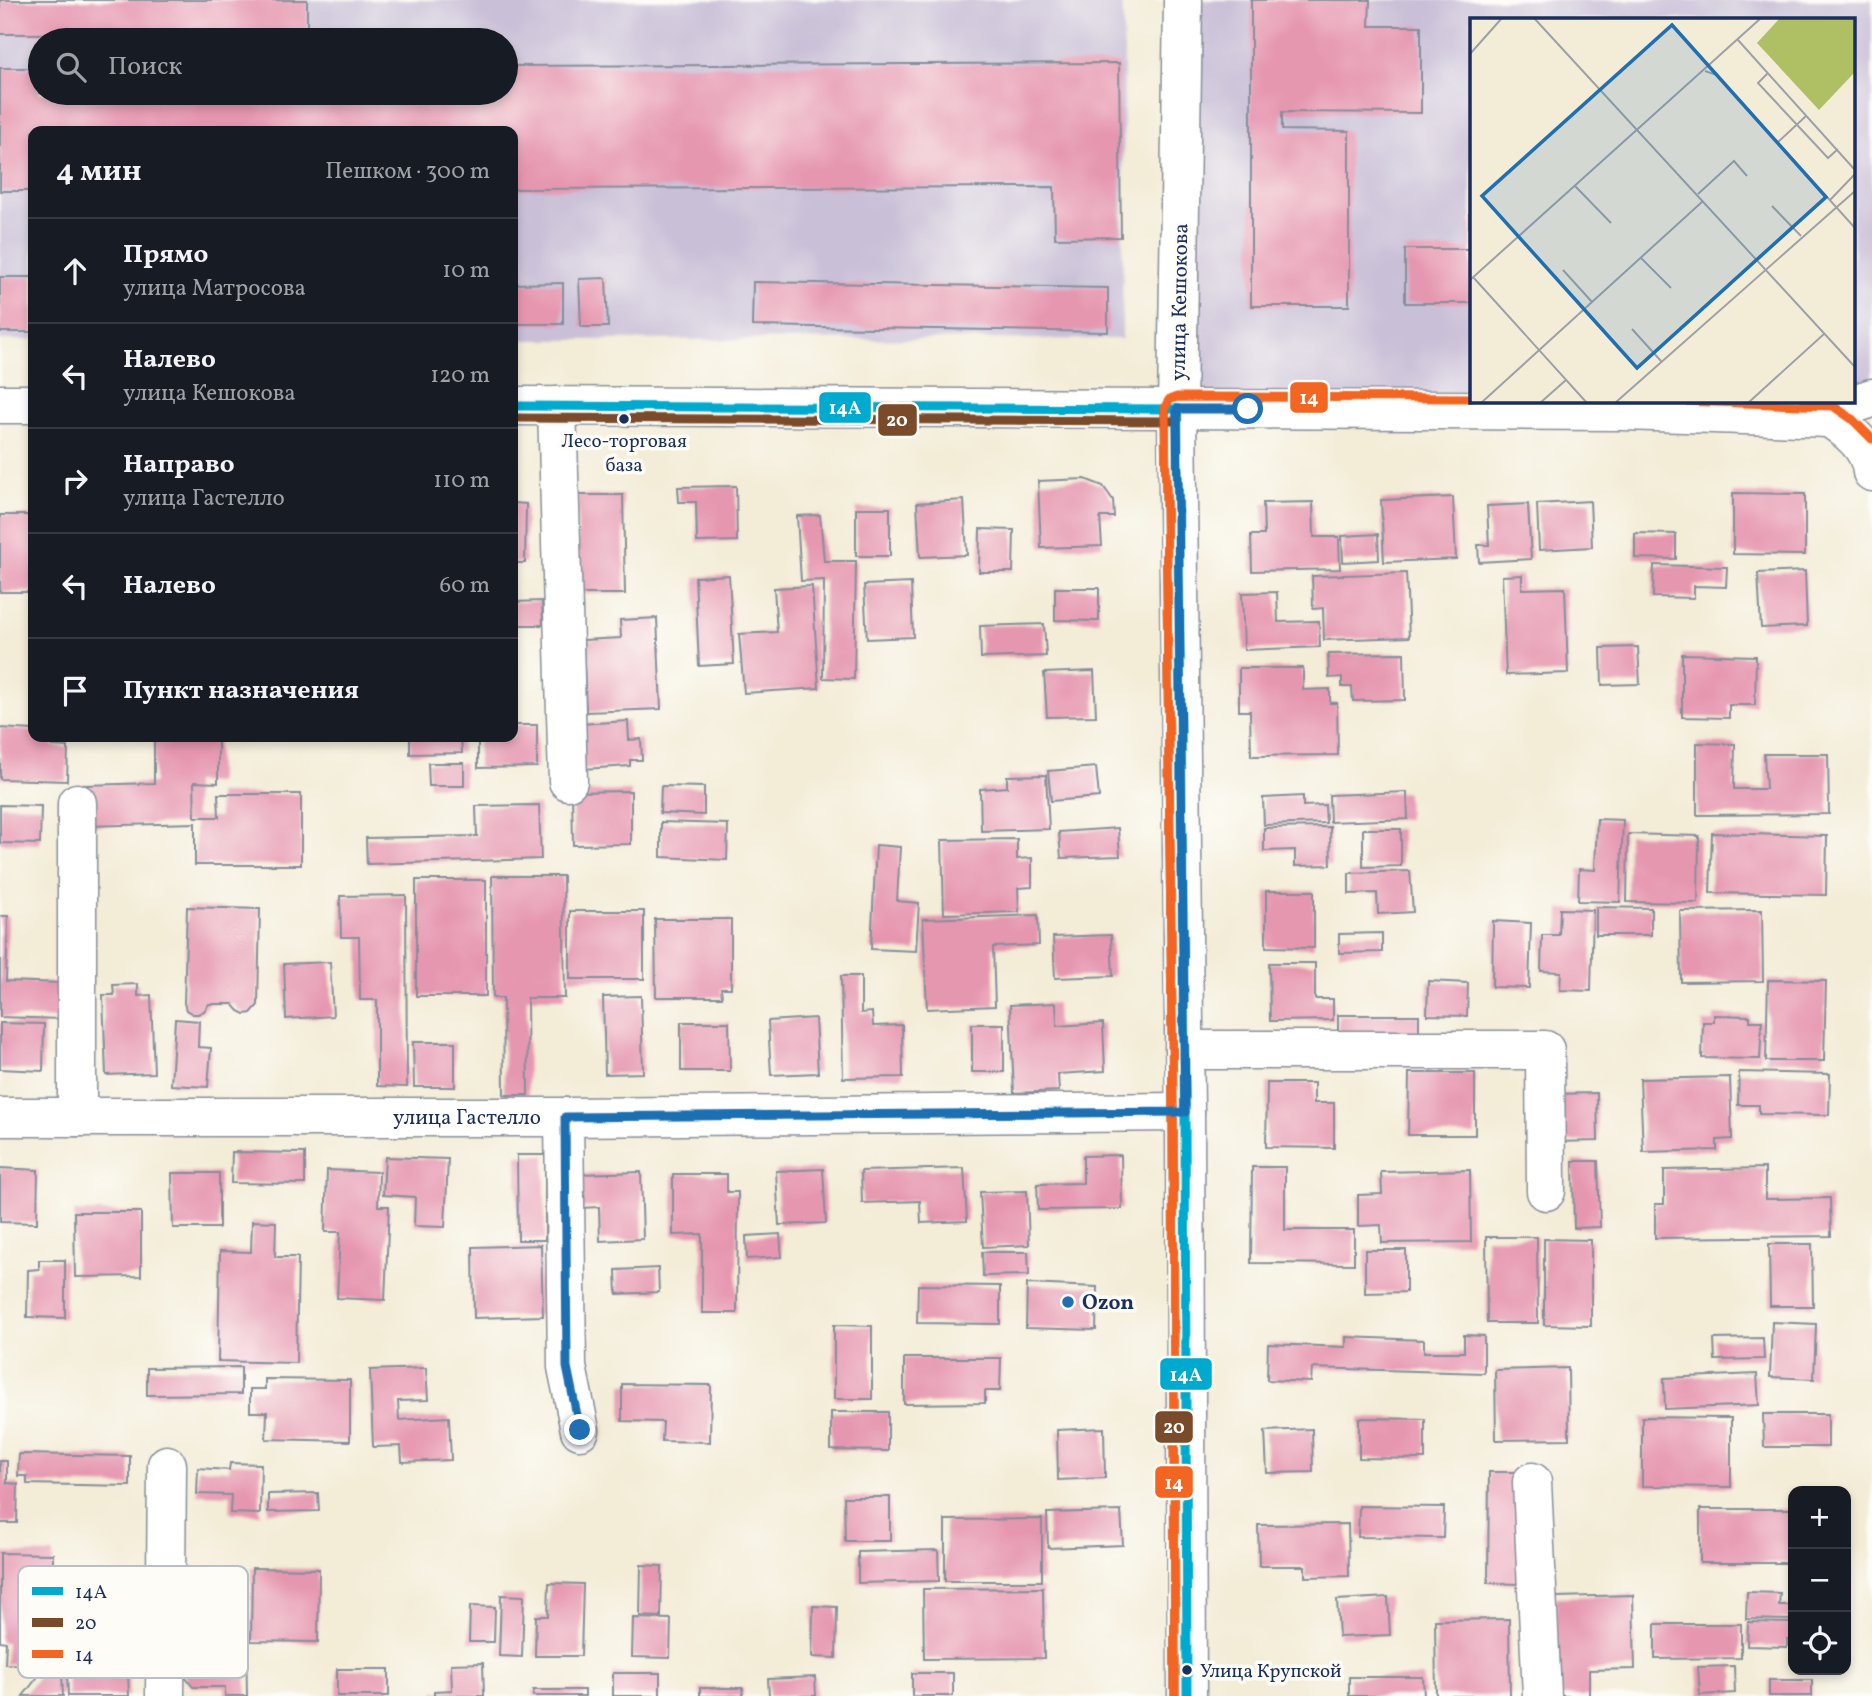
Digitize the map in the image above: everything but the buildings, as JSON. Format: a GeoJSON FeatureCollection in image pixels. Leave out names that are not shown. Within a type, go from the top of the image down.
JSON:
{"type":"FeatureCollection","features":[{"type":"Feature","properties":{"kind":"street","name":"улица Кешокова"},"geometry":{"type":"LineString","coordinates":[[1183,0],[1177,409],[1185,1112],[1187,1696]]}},
{"type":"Feature","properties":{"kind":"street"},"geometry":{"type":"LineString","coordinates":[[518,406],[1623,411],[1830,418],[1854,404],[1872,398]]}},
{"type":"Feature","properties":{"kind":"street"},"geometry":{"type":"LineString","coordinates":[[0,404],[28,404]]}},
{"type":"Feature","properties":{"kind":"street"},"geometry":{"type":"LineString","coordinates":[[557,406],[568,781]]}},
{"type":"Feature","properties":{"kind":"street"},"geometry":{"type":"LineString","coordinates":[[1830,418],[1849,431],[1863,446],[1872,472]]}},
{"type":"Feature","properties":{"kind":"street"},"geometry":{"type":"LineString","coordinates":[[77,803],[77,1117]]}},
{"type":"Feature","properties":{"kind":"street"},"geometry":{"type":"LineString","coordinates":[[1184,1051],[1545,1050],[1546,1191]]}},
{"type":"Feature","properties":{"kind":"street","name":"улица Гастелло"},"geometry":{"type":"LineString","coordinates":[[0,1117],[565,1117],[1185,1112]]}},
{"type":"Feature","properties":{"kind":"street"},"geometry":{"type":"LineString","coordinates":[[565,1117],[567,1367],[580,1430]]}},
{"type":"Feature","properties":{"kind":"street"},"geometry":{"type":"LineString","coordinates":[[166,1566],[167,1465]]}},
{"type":"Feature","properties":{"kind":"street"},"geometry":{"type":"LineString","coordinates":[[1532,1482],[1542,1696]]}},
{"type":"Feature","properties":{"kind":"street"},"geometry":{"type":"LineString","coordinates":[[165,1678],[165,1696]]}},
{"type":"Feature","properties":{"kind":"shaded area"},"geometry":{"type":"Polygon","coordinates":[[[0,0],[1122,0],[1122,339],[518,340],[518,126],[28,126],[28,340],[0,340],[0,0]]]}},
{"type":"Feature","properties":{"kind":"shaded area"},"geometry":{"type":"Polygon","coordinates":[[[1183,0],[1872,0],[1872,398],[1854,404],[1830,418],[1624,411],[1177,409],[1183,0]]]}},
{"type":"Feature","properties":{"kind":"transit line","name":"14"},"geometry":{"type":"LineString","coordinates":[[1175,1696],[1173,1112],[1165,407],[1169,400],[1177,397],[1470,398]]}},
{"type":"Feature","properties":{"kind":"transit line","name":"14"},"geometry":{"type":"LineString","coordinates":[[1713,402],[1833,406],[1852,419],[1872,439]]}},
{"type":"Feature","properties":{"kind":"transit line","name":"14А"},"geometry":{"type":"LineString","coordinates":[[518,406],[1177,409]]}},
{"type":"Feature","properties":{"kind":"transit line","name":"20"},"geometry":{"type":"LineString","coordinates":[[1165,409],[1173,1112],[1175,1696]]}},
{"type":"Feature","properties":{"kind":"transit line","name":"14А"},"geometry":{"type":"LineString","coordinates":[[1177,409],[1185,1112],[1187,1696]]}},
{"type":"Feature","properties":{"kind":"transit line","name":"20"},"geometry":{"type":"LineString","coordinates":[[518,418],[1177,421]]}},
{"type":"Feature","properties":{"kind":"place","name":"Лесо-торговая база"},"geometry":{"type":"Point","coordinates":[624,419]}},
{"type":"Feature","properties":{"kind":"place","name":"Ozon"},"geometry":{"type":"Point","coordinates":[1068,1302]}},
{"type":"Feature","properties":{"kind":"place","name":"Улица Крупской"},"geometry":{"type":"Point","coordinates":[1187,1670]}},
{"type":"Feature","properties":{"kind":"route"},"geometry":{"type":"LineString","coordinates":[[580,1430],[567,1367],[565,1117],[1185,1112],[1177,409],[1248,409]]}}]}
